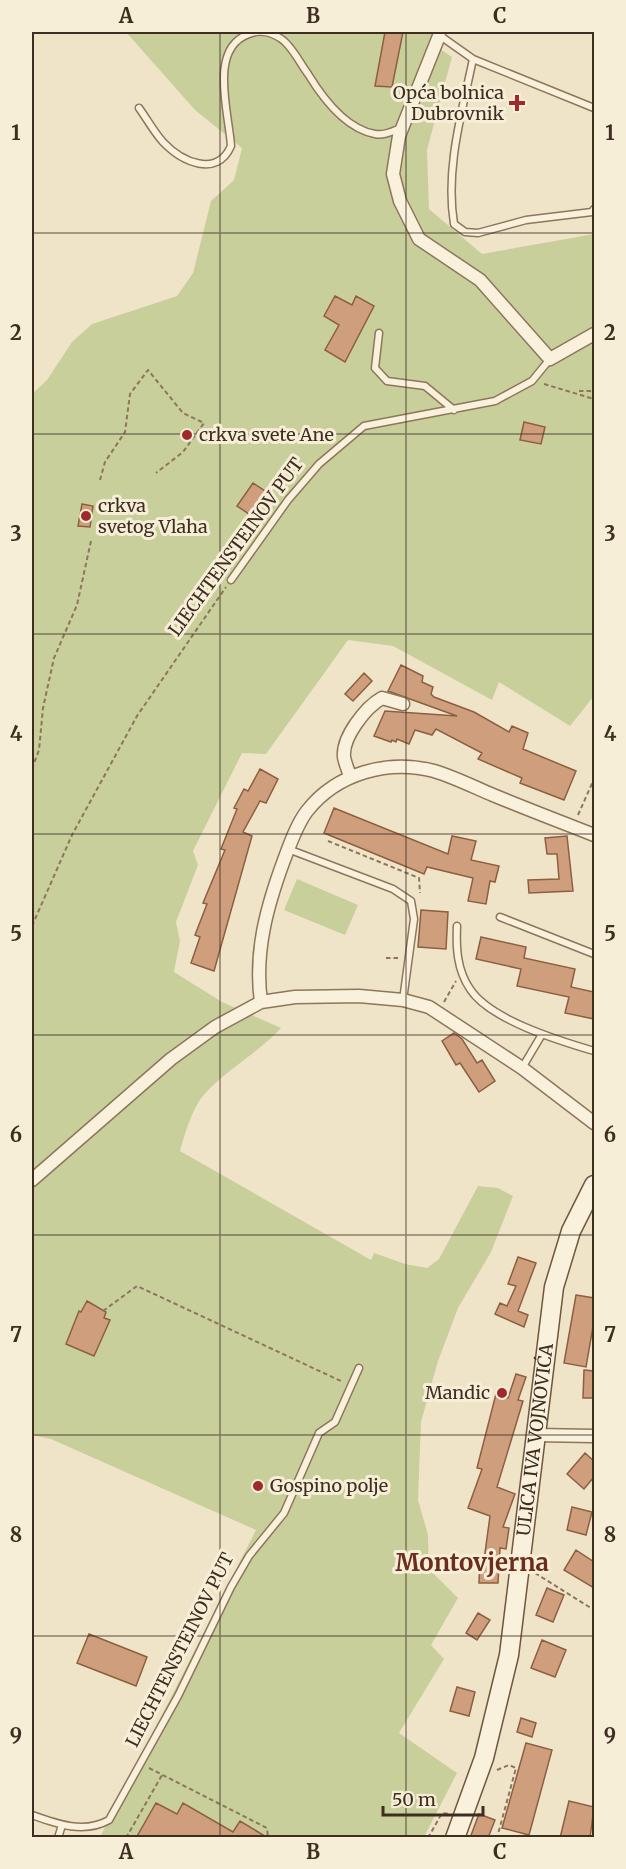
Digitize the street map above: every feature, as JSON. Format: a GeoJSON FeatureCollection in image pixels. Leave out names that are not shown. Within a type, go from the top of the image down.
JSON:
{"type":"FeatureCollection","features":[{"type":"Feature","properties":{"kind":"main road","name":"ULICA IVA VOJNOVIĆA"},"geometry":{"type":"LineString","coordinates":[[455,1838],[472,1796],[496,1713],[509,1655],[554,1287],[571,1231],[594,1185]]}},
{"type":"Feature","properties":{"kind":"street"},"geometry":{"type":"LineString","coordinates":[[439,34],[402,128],[393,174],[400,201],[419,238],[480,279],[550,358]]}},
{"type":"Feature","properties":{"kind":"street","name":"LIECHTENSTEINOV PUT"},"geometry":{"type":"LineString","coordinates":[[550,358],[594,334]]}},
{"type":"Feature","properties":{"kind":"street"},"geometry":{"type":"LineString","coordinates":[[350,776],[344,756],[349,737],[360,719],[375,702],[382,698],[403,704]]}},
{"type":"Feature","properties":{"kind":"street"},"geometry":{"type":"LineString","coordinates":[[261,1002],[258,971],[260,945],[276,883],[288,849],[306,812],[327,790],[350,776],[377,769],[404,767],[434,771],[594,835]]}},
{"type":"Feature","properties":{"kind":"street"},"geometry":{"type":"LineString","coordinates":[[32,1180],[171,1059],[215,1027],[261,1002],[329,996],[403,1000],[439,1013],[522,1068],[594,1123]]}},
{"type":"Feature","properties":{"kind":"street"},"geometry":{"type":"LineString","coordinates":[[535,1435],[594,1436]]}},
{"type":"Feature","properties":{"kind":"lane"},"geometry":{"type":"LineString","coordinates":[[139,108],[164,142],[183,158],[210,166],[219,163],[231,146],[224,77],[229,49],[238,39],[252,33],[264,32],[285,42],[321,93],[347,120],[373,134],[382,135],[402,128]]}},
{"type":"Feature","properties":{"kind":"lane"},"geometry":{"type":"LineString","coordinates":[[439,34],[473,58],[594,108]]}},
{"type":"Feature","properties":{"kind":"lane"},"geometry":{"type":"LineString","coordinates":[[473,58],[456,141],[453,179],[454,224],[465,232],[478,233],[526,220],[592,212],[594,208]]}},
{"type":"Feature","properties":{"kind":"lane"},"geometry":{"type":"LineString","coordinates":[[379,333],[375,368],[387,381],[425,386],[454,410]]}},
{"type":"Feature","properties":{"kind":"lane","name":"LIECHTENSTEINOV PUT"},"geometry":{"type":"LineString","coordinates":[[231,580],[288,500],[319,464],[364,426],[495,401],[532,381],[550,358]]}},
{"type":"Feature","properties":{"kind":"lane"},"geometry":{"type":"LineString","coordinates":[[288,849],[393,889],[411,901],[414,919],[403,1000]]}},
{"type":"Feature","properties":{"kind":"lane"},"geometry":{"type":"LineString","coordinates":[[500,918],[594,954]]}},
{"type":"Feature","properties":{"kind":"lane"},"geometry":{"type":"LineString","coordinates":[[457,926],[456,951],[470,990],[494,1010],[541,1036],[594,1051]]}},
{"type":"Feature","properties":{"kind":"lane"},"geometry":{"type":"LineString","coordinates":[[522,1068],[541,1036]]}},
{"type":"Feature","properties":{"kind":"lane","name":"LIECHTENSTEINOV PUT"},"geometry":{"type":"LineString","coordinates":[[32,1815],[62,1825],[88,1828],[109,1820],[204,1644],[231,1587],[249,1556],[284,1513],[319,1433],[335,1422],[359,1368]]}},
{"type":"Feature","properties":{"kind":"lane"},"geometry":{"type":"LineString","coordinates":[[58,1838],[62,1825]]}},
{"type":"Feature","properties":{"kind":"path"},"geometry":{"type":"LineString","coordinates":[[100,480],[105,462],[125,432],[130,394],[148,370],[183,413],[204,423],[183,452],[156,473]]}},
{"type":"Feature","properties":{"kind":"path"},"geometry":{"type":"LineString","coordinates":[[532,381],[576,391],[594,399]]}},
{"type":"Feature","properties":{"kind":"path"},"geometry":{"type":"LineString","coordinates":[[576,391],[594,391]]}},
{"type":"Feature","properties":{"kind":"path"},"geometry":{"type":"LineString","coordinates":[[32,769],[39,750],[43,708],[54,658],[77,604],[91,541]]}},
{"type":"Feature","properties":{"kind":"path","name":"LIECHTENSTEINOV PUT"},"geometry":{"type":"LineString","coordinates":[[32,926],[72,835],[137,716],[231,580]]}},
{"type":"Feature","properties":{"kind":"path"},"geometry":{"type":"LineString","coordinates":[[573,827],[594,779]]}},
{"type":"Feature","properties":{"kind":"path"},"geometry":{"type":"LineString","coordinates":[[328,841],[419,878],[420,892]]}},
{"type":"Feature","properties":{"kind":"path"},"geometry":{"type":"LineString","coordinates":[[386,958],[409,959]]}},
{"type":"Feature","properties":{"kind":"path"},"geometry":{"type":"LineString","coordinates":[[439,1013],[462,970]]}},
{"type":"Feature","properties":{"kind":"path"},"geometry":{"type":"LineString","coordinates":[[103,1311],[137,1286],[351,1385]]}},
{"type":"Feature","properties":{"kind":"path"},"geometry":{"type":"LineString","coordinates":[[520,1572],[539,1574],[594,1610]]}},
{"type":"Feature","properties":{"kind":"path"},"geometry":{"type":"LineString","coordinates":[[141,1764],[267,1828],[268,1838]]}},
{"type":"Feature","properties":{"kind":"path"},"geometry":{"type":"LineString","coordinates":[[497,1838],[516,1768]]}},
{"type":"Feature","properties":{"kind":"path"},"geometry":{"type":"LineString","coordinates":[[126,1838],[162,1775]]}},
{"type":"Feature","properties":{"kind":"path"},"geometry":{"type":"LineString","coordinates":[[429,1838],[442,1813]]}},
{"type":"Feature","properties":{"kind":"green space"},"geometry":{"type":"Polygon","coordinates":[[[126,32],[436,32],[433,44],[452,57],[427,150],[429,209],[482,254],[594,234],[594,696],[570,726],[499,682],[492,700],[393,646],[348,640],[266,754],[242,753],[193,851],[198,865],[176,922],[180,941],[174,972],[222,1002],[281,1028],[206,1093],[192,1114],[180,1151],[371,1260],[374,1253],[405,1264],[427,1268],[439,1259],[478,1186],[498,1188],[513,1196],[491,1252],[458,1308],[438,1361],[421,1422],[418,1500],[428,1535],[429,1569],[458,1598],[431,1645],[444,1659],[399,1733],[457,1773],[424,1837],[100,1837],[256,1530],[51,1439],[32,1435],[32,394],[47,380],[72,342],[92,324],[177,296],[193,273],[211,201],[234,180],[242,148],[195,110],[126,32]]]}},
{"type":"Feature","properties":{"kind":"green space"},"geometry":{"type":"Polygon","coordinates":[[[297,879],[358,905],[345,935],[284,910],[297,879]]]}},
{"type":"Feature","properties":{"kind":"building"},"geometry":{"type":"Polygon","coordinates":[[[385,32],[403,32],[392,87],[375,86],[385,32]]]}},
{"type":"Feature","properties":{"kind":"building"},"geometry":{"type":"Polygon","coordinates":[[[335,296],[352,305],[356,296],[374,306],[345,362],[325,350],[339,325],[324,316],[335,296]]]}},
{"type":"Feature","properties":{"kind":"building"},"geometry":{"type":"Polygon","coordinates":[[[524,422],[545,427],[541,444],[520,440],[524,422]]]}},
{"type":"Feature","properties":{"kind":"building"},"geometry":{"type":"Polygon","coordinates":[[[253,483],[268,493],[252,516],[237,506],[253,483]]]}},
{"type":"Feature","properties":{"kind":"building","name":"crkva svetog Vlaha"},"geometry":{"type":"Polygon","coordinates":[[[82,504],[93,506],[90,527],[78,526],[82,504]]]}},
{"type":"Feature","properties":{"kind":"building"},"geometry":{"type":"Polygon","coordinates":[[[401,665],[423,676],[422,682],[433,687],[431,694],[434,697],[474,712],[509,732],[512,726],[528,733],[523,749],[576,771],[564,800],[520,783],[522,778],[478,759],[482,753],[436,729],[432,735],[415,730],[409,744],[397,739],[396,742],[392,740],[391,742],[374,736],[385,711],[457,716],[388,691],[401,665]]]}},
{"type":"Feature","properties":{"kind":"building"},"geometry":{"type":"Polygon","coordinates":[[[364,673],[372,681],[353,701],[345,694],[364,673]]]}},
{"type":"Feature","properties":{"kind":"building"},"geometry":{"type":"Polygon","coordinates":[[[260,769],[278,779],[266,803],[260,801],[243,832],[252,836],[214,971],[191,963],[200,937],[195,935],[207,904],[203,903],[225,850],[221,849],[237,809],[234,808],[244,789],[248,791],[260,769]]]}},
{"type":"Feature","properties":{"kind":"building"},"geometry":{"type":"Polygon","coordinates":[[[334,808],[448,854],[452,836],[476,841],[471,860],[499,866],[495,882],[490,881],[486,904],[468,901],[473,878],[427,867],[424,874],[324,833],[334,808]]]}},
{"type":"Feature","properties":{"kind":"building"},"geometry":{"type":"Polygon","coordinates":[[[567,836],[573,891],[529,893],[528,880],[559,879],[557,854],[547,854],[545,838],[567,836]]]}},
{"type":"Feature","properties":{"kind":"building"},"geometry":{"type":"Polygon","coordinates":[[[421,910],[448,912],[446,949],[418,947],[421,910]]]}},
{"type":"Feature","properties":{"kind":"building"},"geometry":{"type":"Polygon","coordinates":[[[481,937],[526,947],[524,958],[575,969],[571,987],[594,992],[594,1019],[565,1013],[569,997],[517,986],[521,969],[476,959],[481,937]]]}},
{"type":"Feature","properties":{"kind":"building"},"geometry":{"type":"Polygon","coordinates":[[[454,1033],[462,1039],[477,1063],[482,1060],[495,1081],[479,1092],[460,1063],[456,1065],[442,1041],[454,1033]]]}},
{"type":"Feature","properties":{"kind":"building"},"geometry":{"type":"Polygon","coordinates":[[[518,1257],[536,1263],[518,1311],[528,1315],[524,1327],[495,1314],[500,1303],[507,1306],[516,1286],[508,1284],[518,1257]]]}},
{"type":"Feature","properties":{"kind":"building"},"geometry":{"type":"Polygon","coordinates":[[[576,1295],[594,1298],[594,1321],[586,1367],[564,1363],[576,1295]]]}},
{"type":"Feature","properties":{"kind":"building"},"geometry":{"type":"Polygon","coordinates":[[[87,1301],[106,1312],[104,1318],[110,1320],[94,1356],[66,1344],[79,1311],[81,1312],[87,1301]]]}},
{"type":"Feature","properties":{"kind":"building"},"geometry":{"type":"Polygon","coordinates":[[[584,1370],[594,1371],[594,1398],[583,1398],[584,1370]]]}},
{"type":"Feature","properties":{"kind":"building"},"geometry":{"type":"Polygon","coordinates":[[[516,1374],[526,1377],[518,1400],[523,1401],[497,1487],[515,1494],[503,1527],[509,1528],[506,1549],[500,1548],[498,1583],[479,1583],[480,1560],[484,1560],[490,1516],[468,1508],[482,1469],[477,1468],[496,1394],[508,1398],[516,1374]]]}},
{"type":"Feature","properties":{"kind":"building"},"geometry":{"type":"Polygon","coordinates":[[[585,1453],[594,1461],[594,1477],[584,1489],[567,1474],[585,1453]]]}},
{"type":"Feature","properties":{"kind":"building"},"geometry":{"type":"Polygon","coordinates":[[[572,1507],[592,1512],[586,1535],[567,1530],[572,1507]]]}},
{"type":"Feature","properties":{"kind":"building"},"geometry":{"type":"Polygon","coordinates":[[[576,1550],[594,1562],[594,1588],[564,1570],[576,1550]]]}},
{"type":"Feature","properties":{"kind":"building"},"geometry":{"type":"Polygon","coordinates":[[[547,1588],[564,1595],[553,1622],[536,1615],[547,1588]]]}},
{"type":"Feature","properties":{"kind":"building"},"geometry":{"type":"Polygon","coordinates":[[[478,1613],[490,1620],[477,1640],[466,1633],[478,1613]]]}},
{"type":"Feature","properties":{"kind":"building"},"geometry":{"type":"Polygon","coordinates":[[[89,1634],[147,1657],[136,1686],[77,1663],[89,1634]]]}},
{"type":"Feature","properties":{"kind":"building"},"geometry":{"type":"Polygon","coordinates":[[[542,1640],[566,1650],[555,1677],[531,1668],[542,1640]]]}},
{"type":"Feature","properties":{"kind":"building"},"geometry":{"type":"Polygon","coordinates":[[[457,1687],[475,1692],[469,1716],[450,1711],[457,1687]]]}},
{"type":"Feature","properties":{"kind":"building"},"geometry":{"type":"Polygon","coordinates":[[[521,1718],[536,1723],[532,1737],[517,1732],[521,1718]]]}},
{"type":"Feature","properties":{"kind":"building"},"geometry":{"type":"Polygon","coordinates":[[[526,1743],[552,1750],[529,1835],[502,1828],[526,1743]]]}},
{"type":"Feature","properties":{"kind":"building"},"geometry":{"type":"Polygon","coordinates":[[[569,1801],[594,1807],[590,1838],[560,1838],[569,1801]]]}},
{"type":"Feature","properties":{"kind":"building"},"geometry":{"type":"Polygon","coordinates":[[[156,1803],[177,1814],[183,1803],[233,1832],[240,1821],[268,1838],[136,1838],[156,1803]]]}},
{"type":"Feature","properties":{"kind":"building"},"geometry":{"type":"Polygon","coordinates":[[[479,1814],[495,1820],[488,1838],[470,1838],[479,1814]]]}},
{"type":"Feature","properties":{"kind":"place","name":"Opća bolnica Dubrovnik"},"geometry":{"type":"Point","coordinates":[517,103]}},
{"type":"Feature","properties":{"kind":"place","name":"crkva svete Ane"},"geometry":{"type":"Point","coordinates":[187,435]}},
{"type":"Feature","properties":{"kind":"place","name":"crkva svetog Vlaha"},"geometry":{"type":"Point","coordinates":[86,516]}},
{"type":"Feature","properties":{"kind":"place","name":"Mandic"},"geometry":{"type":"Point","coordinates":[502,1393]}},
{"type":"Feature","properties":{"kind":"place","name":"Gospino polje"},"geometry":{"type":"Point","coordinates":[258,1486]}},
{"type":"Feature","properties":{"kind":"district","name":"Montovjerna"},"geometry":{"type":"Point","coordinates":[472,1563]}}]}
